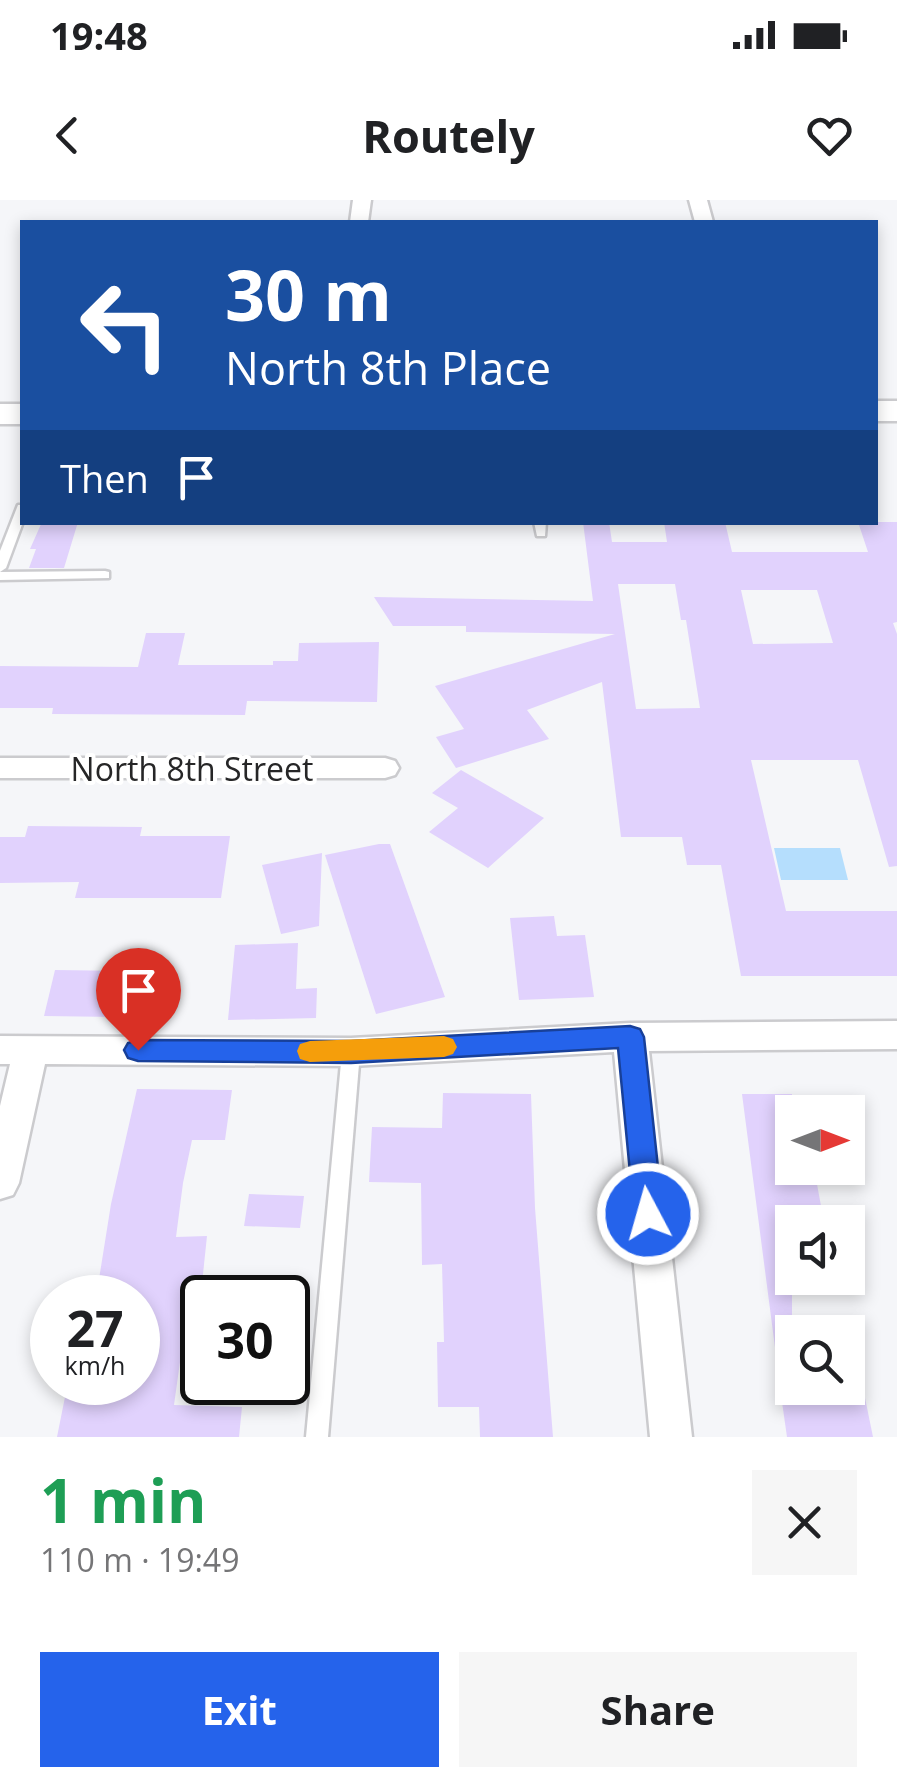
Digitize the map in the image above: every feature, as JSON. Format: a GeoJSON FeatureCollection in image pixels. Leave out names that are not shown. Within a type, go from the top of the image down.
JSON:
{"type":"FeatureCollection","features":[{"type":"Feature","properties":{"kind":"street","name":"North 8th Street"},"geometry":{"type":"LineString","coordinates":[[0,768],[384,768]]}},
{"type":"Feature","properties":{"kind":"street"},"geometry":{"type":"LineString","coordinates":[[0,1183],[15,1050],[351,1052],[630,1037],[897,1036]]}},
{"type":"Feature","properties":{"kind":"street"},"geometry":{"type":"LineString","coordinates":[[630,1037],[671,1437]]}},
{"type":"Feature","properties":{"kind":"lane"},"geometry":{"type":"LineString","coordinates":[[20,514],[0,572],[105,575]]}},
{"type":"Feature","properties":{"kind":"lane"},"geometry":{"type":"LineString","coordinates":[[318,1437],[351,1052]]}},
{"type":"Feature","properties":{"kind":"water"},"geometry":{"type":"Polygon","coordinates":[[[774,848],[840,848],[848,880],[781,880],[774,848]]]}},
{"type":"Feature","properties":{"kind":"building"},"geometry":{"type":"Polygon","coordinates":[[[897,522],[897,622],[893,623],[897,634],[897,866],[889,867],[858,760],[751,760],[786,911],[897,911],[897,976],[741,976],[721,865],[687,865],[682,837],[621,837],[602,682],[527,710],[549,739],[456,768],[436,737],[464,729],[435,686],[615,634],[466,632],[466,626],[393,626],[374,597],[593,601],[583,525],[609,525],[612,542],[667,542],[664,525],[726,525],[732,552],[868,552],[859,525],[897,522]],[[618,584],[636,709],[700,708],[686,620],[681,620],[675,584],[618,584]],[[741,590],[753,644],[833,643],[817,590],[741,590]]]}},
{"type":"Feature","properties":{"kind":"building"},"geometry":{"type":"Polygon","coordinates":[[[41,525],[77,525],[64,568],[29,568],[36,549],[30,549],[41,525]]]}},
{"type":"Feature","properties":{"kind":"building"},"geometry":{"type":"Polygon","coordinates":[[[146,633],[185,633],[178,665],[273,665],[273,661],[298,661],[299,643],[379,642],[377,702],[247,701],[245,715],[52,714],[53,708],[0,708],[0,666],[138,667],[146,633]]]}},
{"type":"Feature","properties":{"kind":"building"},"geometry":{"type":"Polygon","coordinates":[[[461,770],[544,818],[488,868],[429,832],[458,808],[432,793],[461,770]]]}},
{"type":"Feature","properties":{"kind":"building"},"geometry":{"type":"Polygon","coordinates":[[[28,826],[142,827],[140,836],[230,836],[221,898],[75,898],[79,882],[0,883],[0,837],[25,837],[28,826]]]}},
{"type":"Feature","properties":{"kind":"building"},"geometry":{"type":"Polygon","coordinates":[[[390,844],[445,997],[376,1014],[325,855],[390,844]]]}},
{"type":"Feature","properties":{"kind":"building"},"geometry":{"type":"Polygon","coordinates":[[[322,853],[319,926],[281,934],[262,865],[322,853]]]}},
{"type":"Feature","properties":{"kind":"building"},"geometry":{"type":"Polygon","coordinates":[[[554,916],[557,936],[585,935],[594,997],[519,1000],[510,918],[554,916]]]}},
{"type":"Feature","properties":{"kind":"building"},"geometry":{"type":"Polygon","coordinates":[[[298,943],[296,989],[317,988],[316,1018],[228,1020],[235,945],[298,943]]]}},
{"type":"Feature","properties":{"kind":"building"},"geometry":{"type":"Polygon","coordinates":[[[55,970],[127,971],[116,1017],[44,1016],[55,970]]]}},
{"type":"Feature","properties":{"kind":"building"},"geometry":{"type":"Polygon","coordinates":[[[137,1089],[232,1090],[225,1140],[192,1140],[183,1183],[176,1237],[207,1236],[203,1275],[180,1275],[180,1362],[174,1405],[242,1407],[239,1437],[57,1437],[63,1405],[160,1405],[160,1275],[100,1275],[137,1089]]]}},
{"type":"Feature","properties":{"kind":"building"},"geometry":{"type":"Polygon","coordinates":[[[443,1093],[531,1094],[535,1208],[553,1437],[480,1437],[479,1407],[438,1407],[437,1342],[444,1342],[442,1264],[422,1265],[421,1183],[369,1182],[372,1127],[442,1128],[443,1093]]]}},
{"type":"Feature","properties":{"kind":"building"},"geometry":{"type":"Polygon","coordinates":[[[742,1094],[792,1094],[775,1095],[775,1185],[817,1185],[821,1205],[775,1205],[775,1295],[792,1295],[792,1315],[775,1315],[775,1347],[742,1094]]]}},
{"type":"Feature","properties":{"kind":"building"},"geometry":{"type":"Polygon","coordinates":[[[249,1194],[304,1196],[300,1228],[244,1226],[249,1194]]]}},
{"type":"Feature","properties":{"kind":"building"},"geometry":{"type":"Polygon","coordinates":[[[865,1398],[873,1437],[787,1437],[782,1405],[865,1405],[865,1398]]]}},
{"type":"Feature","properties":{"kind":"slow traffic"},"geometry":{"type":"LineString","coordinates":[[310,1051],[444,1047]]}},
{"type":"Feature","properties":{"kind":"route"},"geometry":{"type":"LineString","coordinates":[[138,1050],[351,1052],[630,1037],[648,1214]]}}]}
